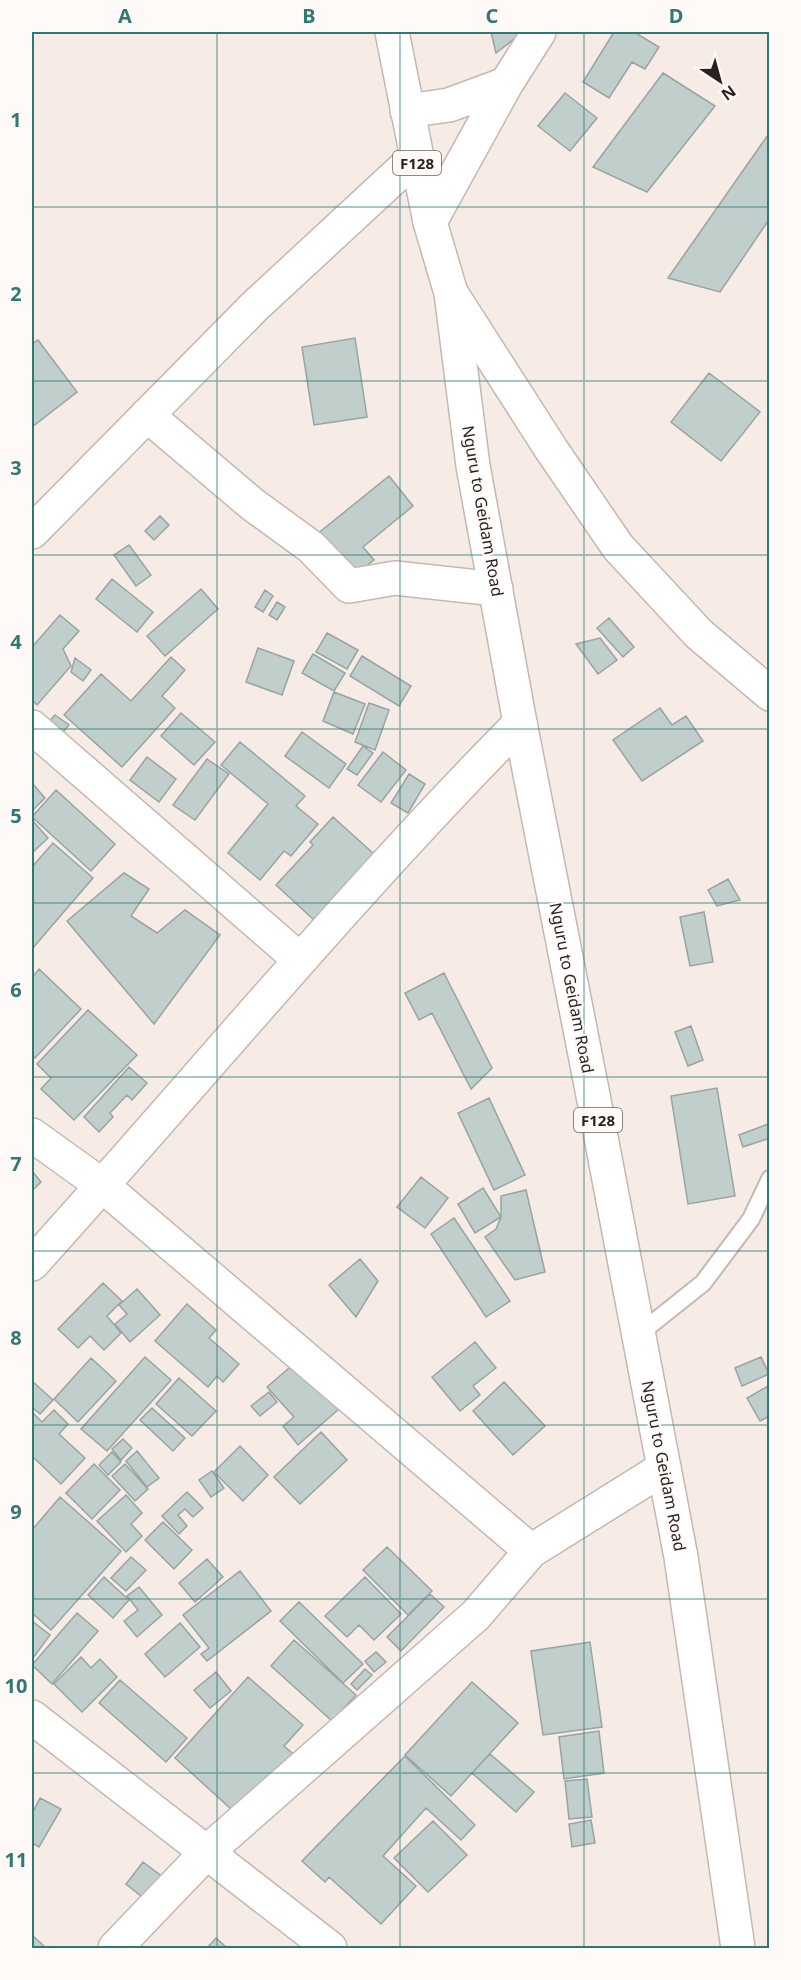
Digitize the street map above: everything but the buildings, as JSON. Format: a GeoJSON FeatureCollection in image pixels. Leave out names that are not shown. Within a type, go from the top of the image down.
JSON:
{"type":"FeatureCollection","features":[{"type":"Feature","properties":{"kind":"street","name":"Nguru to Geidam Road"},"geometry":{"type":"LineString","coordinates":[[392,32],[430,222],[451,293],[473,466],[520,723],[681,1557],[738,1948]]}},
{"type":"Feature","properties":{"kind":"street"},"geometry":{"type":"LineString","coordinates":[[430,222],[506,84],[539,32]]}},
{"type":"Feature","properties":{"kind":"street"},"geometry":{"type":"LineString","coordinates":[[407,111],[449,105],[506,84]]}},
{"type":"Feature","properties":{"kind":"street"},"geometry":{"type":"LineString","coordinates":[[32,532],[254,307],[416,157]]}},
{"type":"Feature","properties":{"kind":"street"},"geometry":{"type":"LineString","coordinates":[[451,293],[551,449],[618,547],[699,634],[770,694]]}},
{"type":"Feature","properties":{"kind":"street"},"geometry":{"type":"LineString","coordinates":[[147,415],[252,504],[311,547],[348,586],[395,578],[496,589]]}},
{"type":"Feature","properties":{"kind":"street"},"geometry":{"type":"LineString","coordinates":[[32,1264],[103,1186],[299,959],[451,793],[520,723]]}},
{"type":"Feature","properties":{"kind":"street"},"geometry":{"type":"LineString","coordinates":[[32,727],[299,959]]}},
{"type":"Feature","properties":{"kind":"street"},"geometry":{"type":"LineString","coordinates":[[32,1135],[103,1186],[531,1551]]}},
{"type":"Feature","properties":{"kind":"street"},"geometry":{"type":"LineString","coordinates":[[115,1948],[207,1852],[476,1615],[531,1551],[664,1468]]}},
{"type":"Feature","properties":{"kind":"street"},"geometry":{"type":"LineString","coordinates":[[32,1717],[330,1948]]}},
{"type":"Feature","properties":{"kind":"lane"},"geometry":{"type":"LineString","coordinates":[[639,1334],[703,1283],[751,1219],[770,1179]]}}]}
